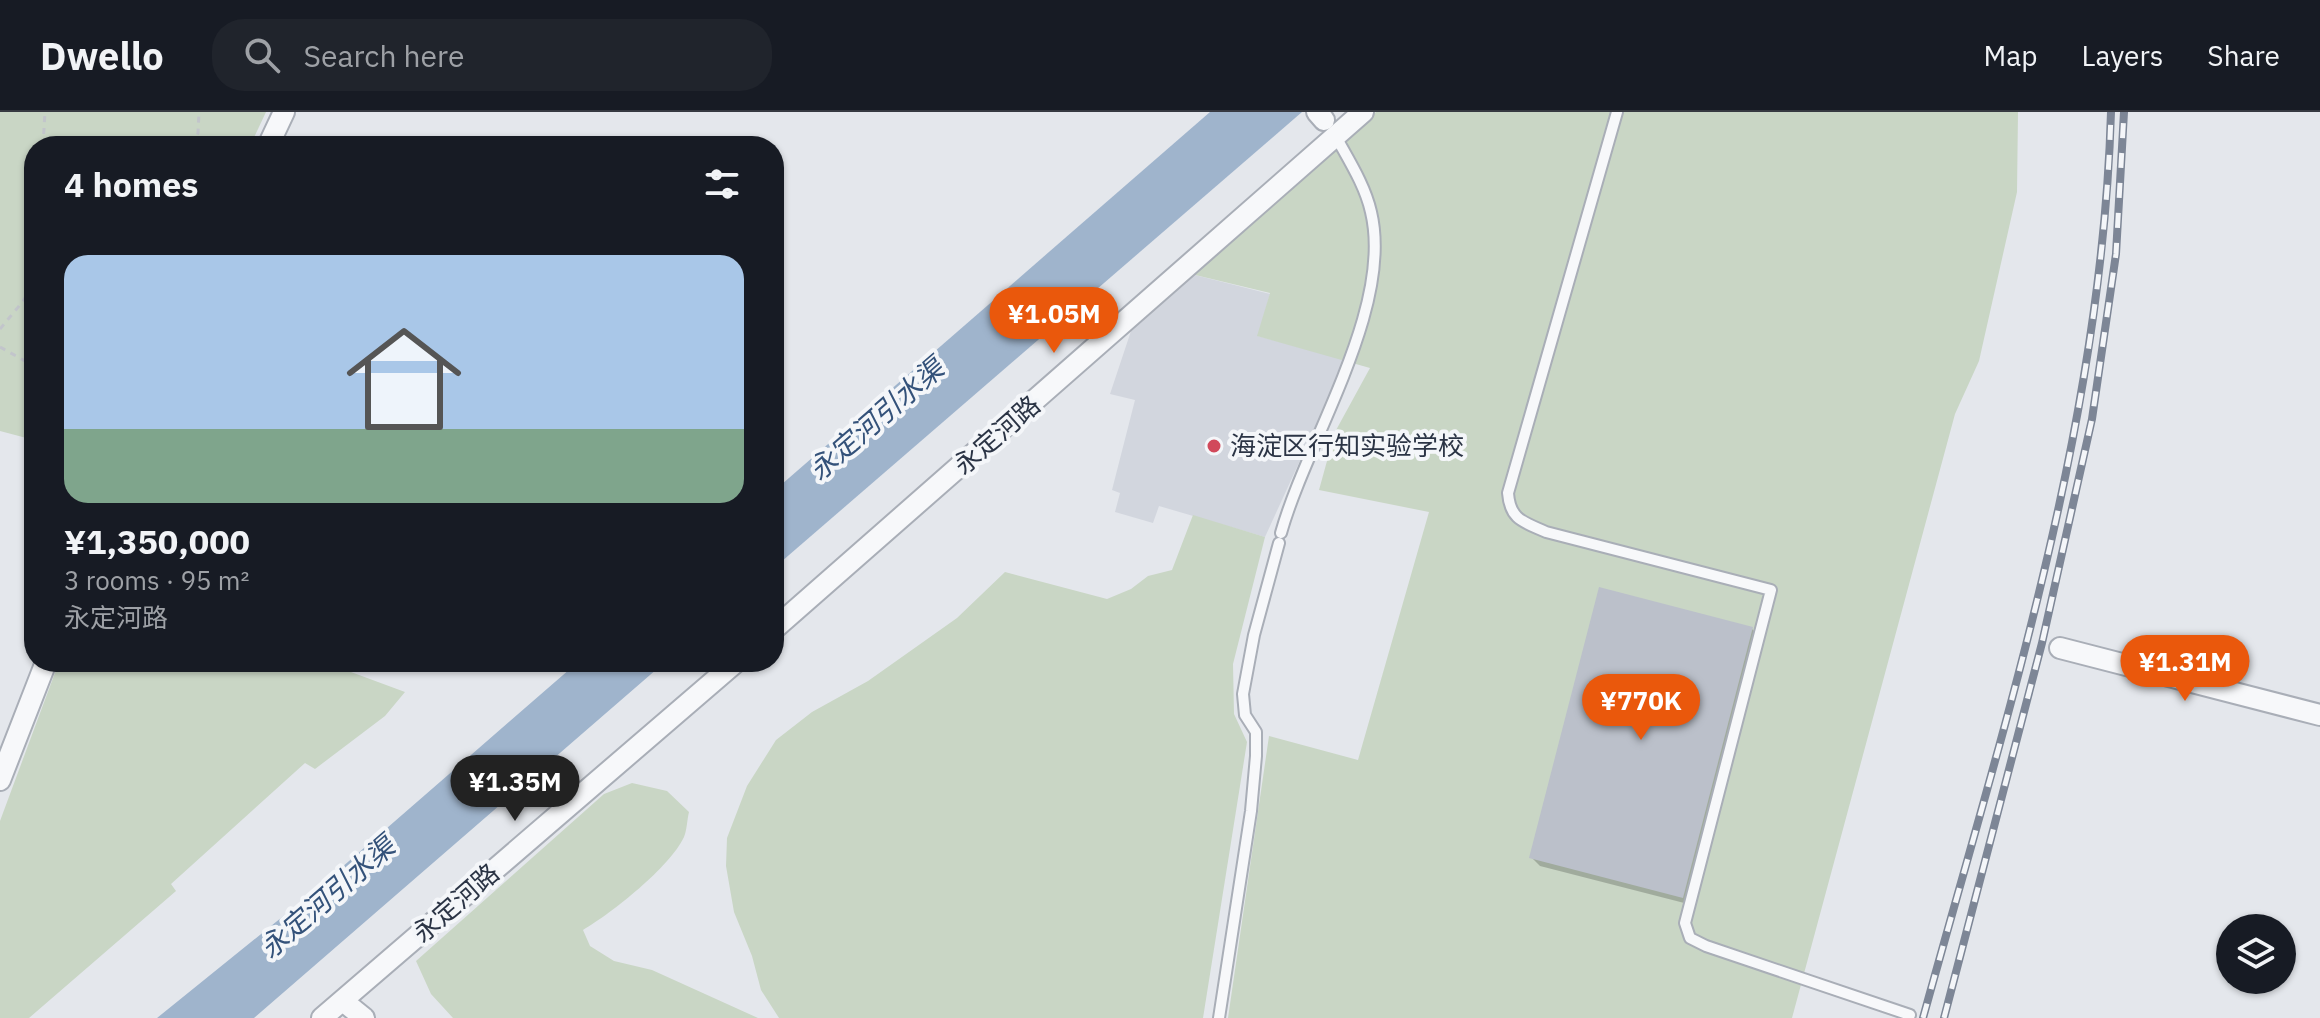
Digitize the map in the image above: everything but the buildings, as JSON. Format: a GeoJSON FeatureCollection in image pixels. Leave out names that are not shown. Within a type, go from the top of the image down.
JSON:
{"type":"FeatureCollection","features":[{"type":"Feature","properties":{"kind":"street"},"geometry":{"type":"LineString","coordinates":[[273,136],[284,112]]}},
{"type":"Feature","properties":{"kind":"street","name":"永定河路"},"geometry":{"type":"LineString","coordinates":[[784,620],[1326,123],[1363,112]]}},
{"type":"Feature","properties":{"kind":"street"},"geometry":{"type":"LineString","coordinates":[[2060,648],[2320,715]]}},
{"type":"Feature","properties":{"kind":"street"},"geometry":{"type":"LineString","coordinates":[[0,780],[42,672]]}},
{"type":"Feature","properties":{"kind":"street","name":"永定河路"},"geometry":{"type":"LineString","coordinates":[[322,1018],[724,672]]}},
{"type":"Feature","properties":{"kind":"street"},"geometry":{"type":"LineString","coordinates":[[343,1001],[364,1018]]}},
{"type":"Feature","properties":{"kind":"lane"},"geometry":{"type":"LineString","coordinates":[[1617,112],[1508,493],[1509,508],[1521,521],[1546,532],[1771,590],[1685,923],[1690,938],[1706,946],[1910,1015]]}},
{"type":"Feature","properties":{"kind":"lane"},"geometry":{"type":"LineString","coordinates":[[1219,1018],[1251,811],[1256,732],[1245,715],[1243,694],[1254,635],[1290,498],[1344,374],[1372,289],[1375,256],[1367,196],[1326,123]]}},
{"type":"Feature","properties":{"kind":"path"},"geometry":{"type":"LineString","coordinates":[[44,136],[45,112]]}},
{"type":"Feature","properties":{"kind":"path"},"geometry":{"type":"LineString","coordinates":[[197,136],[199,112]]}},
{"type":"Feature","properties":{"kind":"path"},"geometry":{"type":"LineString","coordinates":[[0,329],[24,300]]}},
{"type":"Feature","properties":{"kind":"path"},"geometry":{"type":"LineString","coordinates":[[0,347],[24,360]]}},
{"type":"Feature","properties":{"kind":"shaded area","name":"海淀区行知实验学校"},"geometry":{"type":"Polygon","coordinates":[[[1187,273],[1270,294],[1258,336],[1346,360],[1265,537],[1159,506],[1153,523],[1115,512],[1120,493],[1112,490],[1135,400],[1110,394],[1136,316],[1187,273]]]}},
{"type":"Feature","properties":{"kind":"green space"},"geometry":{"type":"Polygon","coordinates":[[[0,112],[266,112],[255,136],[24,136],[24,437],[0,431],[0,112]]]}},
{"type":"Feature","properties":{"kind":"green space"},"geometry":{"type":"Polygon","coordinates":[[[1376,112],[2018,112],[2017,192],[1979,361],[1955,414],[1792,1018],[1228,1018],[1269,736],[1358,760],[1429,512],[1319,490],[1335,432],[1370,368],[1257,336],[1270,293],[1187,273],[1376,112]]]}},
{"type":"Feature","properties":{"kind":"green space"},"geometry":{"type":"Polygon","coordinates":[[[1193,515],[1265,537],[1233,664],[1234,714],[1247,742],[1203,1018],[779,1018],[761,990],[752,956],[734,912],[726,866],[727,838],[747,786],[776,740],[812,712],[868,681],[957,618],[1005,572],[1107,599],[1131,589],[1148,576],[1172,570],[1193,515]]]}},
{"type":"Feature","properties":{"kind":"green space"},"geometry":{"type":"Polygon","coordinates":[[[55,672],[351,672],[405,692],[385,716],[315,769],[305,763],[171,884],[176,891],[29,1018],[0,1018],[0,821],[55,672]]]}},
{"type":"Feature","properties":{"kind":"green space"},"geometry":{"type":"Polygon","coordinates":[[[632,783],[667,791],[689,812],[686,831],[677,849],[654,875],[609,913],[583,930],[590,946],[614,961],[652,970],[758,1018],[453,1018],[431,994],[416,961],[604,794],[632,783]]]}},
{"type":"Feature","properties":{"kind":"water","name":"永定河引水渠"},"geometry":{"type":"Polygon","coordinates":[[[1210,112],[1302,112],[784,559],[784,482],[1210,112]]]}},
{"type":"Feature","properties":{"kind":"water","name":"永定河引水渠"},"geometry":{"type":"Polygon","coordinates":[[[566,672],[653,672],[254,1018],[157,1018],[318,888],[566,672]]]}},
{"type":"Feature","properties":{"kind":"railway"},"geometry":{"type":"LineString","coordinates":[[1923,1018],[2016,683],[2069,457],[2089,343],[2104,228],[2111,112]]}},
{"type":"Feature","properties":{"kind":"railway"},"geometry":{"type":"LineString","coordinates":[[1944,1018],[2042,643],[2092,419],[2116,254],[2124,112]]}},
{"type":"Feature","properties":{"kind":"place","name":"海淀区行知实验学校"},"geometry":{"type":"Point","coordinates":[1214,446]}}]}
